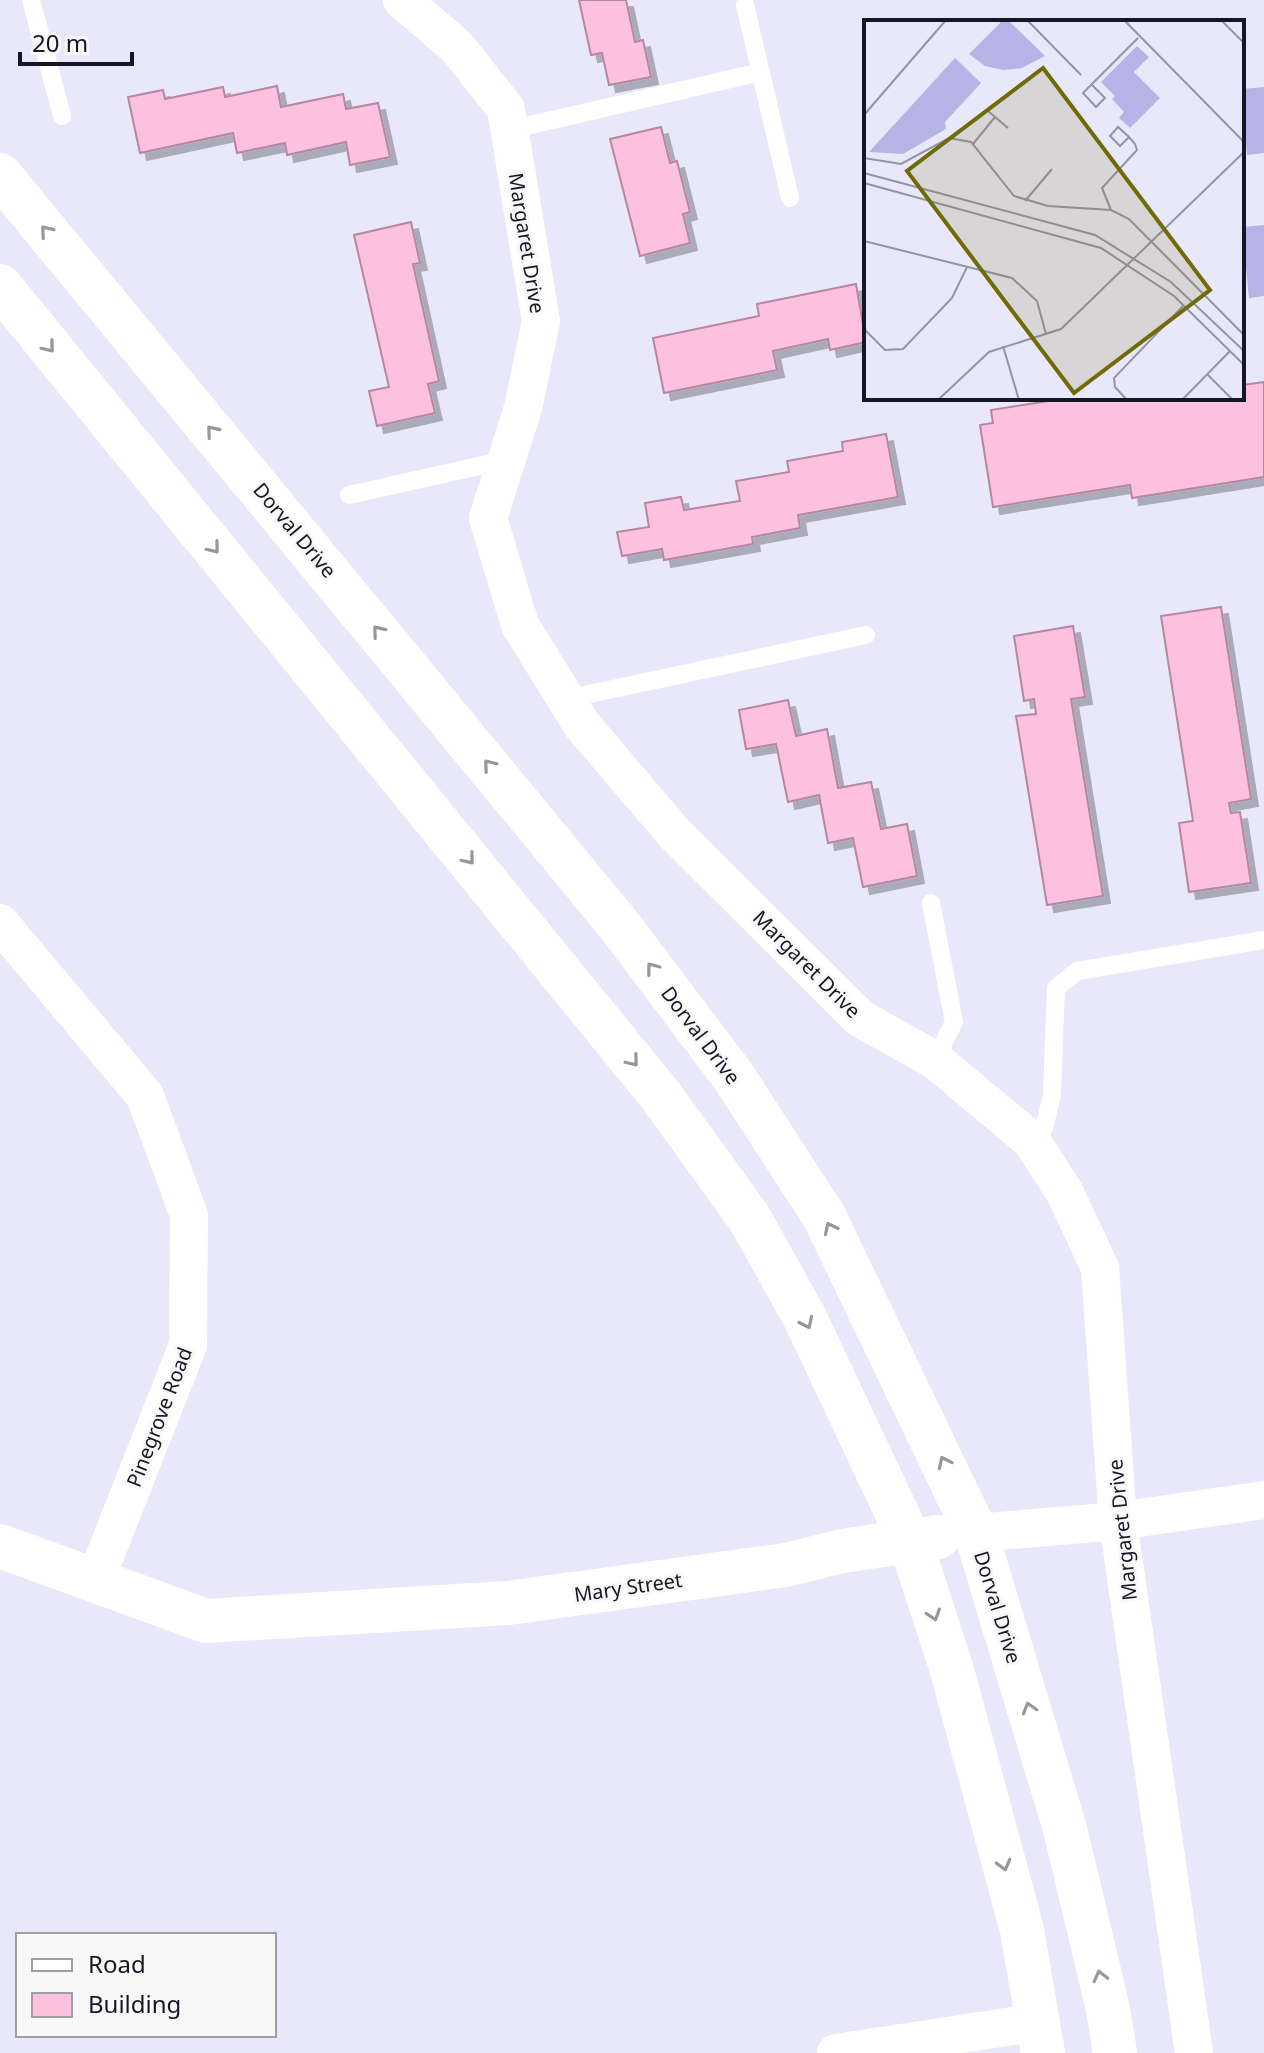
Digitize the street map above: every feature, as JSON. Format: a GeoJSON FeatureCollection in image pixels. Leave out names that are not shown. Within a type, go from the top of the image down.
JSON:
{"type":"FeatureCollection","features":[{"type":"Feature","properties":{"kind":"main road","name":"Dorval Drive"},"geometry":{"type":"LineString","coordinates":[[0,175],[589,888],[733,1076],[824,1216],[976,1533],[1065,1829],[1108,2009],[1115,2053]]}},
{"type":"Feature","properties":{"kind":"main road"},"geometry":{"type":"LineString","coordinates":[[0,286],[661,1096],[741,1206],[805,1318],[910,1541],[951,1667],[1018,1916],[1041,2038]]}},
{"type":"Feature","properties":{"kind":"main road","name":"Mary Street"},"geometry":{"type":"LineString","coordinates":[[0,1546],[206,1621],[508,1603],[786,1565],[910,1541],[976,1533]]}},
{"type":"Feature","properties":{"kind":"street","name":"Margaret Drive"},"geometry":{"type":"LineString","coordinates":[[402,0],[457,47],[506,109],[541,321],[523,408],[488,518],[520,625],[582,725],[675,834],[861,1019],[935,1060],[1031,1140],[1065,1193],[1100,1268],[1118,1521],[1194,2053]]}},
{"type":"Feature","properties":{"kind":"street","name":"Pinegrove Road"},"geometry":{"type":"LineString","coordinates":[[0,923],[145,1096],[189,1215],[188,1345],[95,1581]]}},
{"type":"Feature","properties":{"kind":"street","name":"Mary Street"},"geometry":{"type":"LineString","coordinates":[[976,1533],[1118,1521],[1264,1500]]}},
{"type":"Feature","properties":{"kind":"street"},"geometry":{"type":"LineString","coordinates":[[836,2053],[1041,2038]]}},
{"type":"Feature","properties":{"kind":"lane"},"geometry":{"type":"LineString","coordinates":[[31,0],[62,116]]}},
{"type":"Feature","properties":{"kind":"lane"},"geometry":{"type":"LineString","coordinates":[[745,5],[790,198]]}},
{"type":"Feature","properties":{"kind":"lane"},"geometry":{"type":"LineString","coordinates":[[509,130],[761,72]]}},
{"type":"Feature","properties":{"kind":"lane"},"geometry":{"type":"LineString","coordinates":[[349,495],[506,460]]}},
{"type":"Feature","properties":{"kind":"lane"},"geometry":{"type":"LineString","coordinates":[[566,699],[866,635]]}},
{"type":"Feature","properties":{"kind":"lane"},"geometry":{"type":"LineString","coordinates":[[931,903],[954,1022],[935,1060]]}},
{"type":"Feature","properties":{"kind":"lane"},"geometry":{"type":"LineString","coordinates":[[1031,1140],[1044,1128],[1052,1095],[1056,988],[1077,971],[1264,940]]}},
{"type":"Feature","properties":{"kind":"shaded area"},"geometry":{"type":"Polygon","coordinates":[[[1264,87],[1264,153],[1247,155],[1244,89],[1264,87]]]}},
{"type":"Feature","properties":{"kind":"shaded area"},"geometry":{"type":"Polygon","coordinates":[[[1264,225],[1264,296],[1249,298],[1244,227],[1264,225]]]}},
{"type":"Feature","properties":{"kind":"building"},"geometry":{"type":"Polygon","coordinates":[[[579,0],[626,0],[635,42],[643,40],[651,77],[609,85],[602,53],[591,55],[579,0]]]}},
{"type":"Feature","properties":{"kind":"building"},"geometry":{"type":"Polygon","coordinates":[[[277,86],[281,107],[343,94],[346,109],[378,103],[390,157],[350,165],[346,142],[287,155],[285,143],[237,153],[233,133],[140,153],[128,97],[163,90],[165,99],[223,87],[225,97],[277,86]]]}},
{"type":"Feature","properties":{"kind":"building"},"geometry":{"type":"Polygon","coordinates":[[[661,127],[670,163],[677,161],[690,212],[683,214],[690,243],[640,256],[610,139],[661,127]]]}},
{"type":"Feature","properties":{"kind":"building"},"geometry":{"type":"Polygon","coordinates":[[[411,222],[420,263],[413,264],[439,381],[428,384],[435,413],[377,426],[369,391],[389,387],[354,235],[411,222]]]}},
{"type":"Feature","properties":{"kind":"building"},"geometry":{"type":"Polygon","coordinates":[[[856,284],[864,342],[830,350],[828,339],[773,351],[777,370],[664,393],[653,338],[759,316],[757,304],[856,284]]]}},
{"type":"Feature","properties":{"kind":"building"},"geometry":{"type":"Polygon","coordinates":[[[1264,382],[1264,477],[1132,498],[1130,485],[993,507],[980,425],[993,423],[991,410],[1055,400],[1244,400],[1244,385],[1264,382]]]}},
{"type":"Feature","properties":{"kind":"building"},"geometry":{"type":"Polygon","coordinates":[[[886,434],[898,497],[798,515],[800,528],[752,537],[753,544],[664,560],[662,549],[622,556],[617,532],[649,527],[645,503],[681,497],[684,510],[740,501],[736,481],[789,472],[787,461],[843,451],[842,442],[886,434]]]}},
{"type":"Feature","properties":{"kind":"building"},"geometry":{"type":"Polygon","coordinates":[[[1221,607],[1251,799],[1229,803],[1231,813],[1240,812],[1251,883],[1189,892],[1179,823],[1193,821],[1161,616],[1221,607]]]}},
{"type":"Feature","properties":{"kind":"building"},"geometry":{"type":"Polygon","coordinates":[[[1073,626],[1085,697],[1071,699],[1103,896],[1047,905],[1016,716],[1036,714],[1034,699],[1024,701],[1014,636],[1073,626]]]}},
{"type":"Feature","properties":{"kind":"building"},"geometry":{"type":"Polygon","coordinates":[[[788,700],[796,736],[827,729],[838,788],[871,782],[881,829],[907,824],[917,876],[863,887],[853,838],[828,843],[819,795],[788,802],[776,744],[746,749],[739,710],[788,700]]]}}]}
